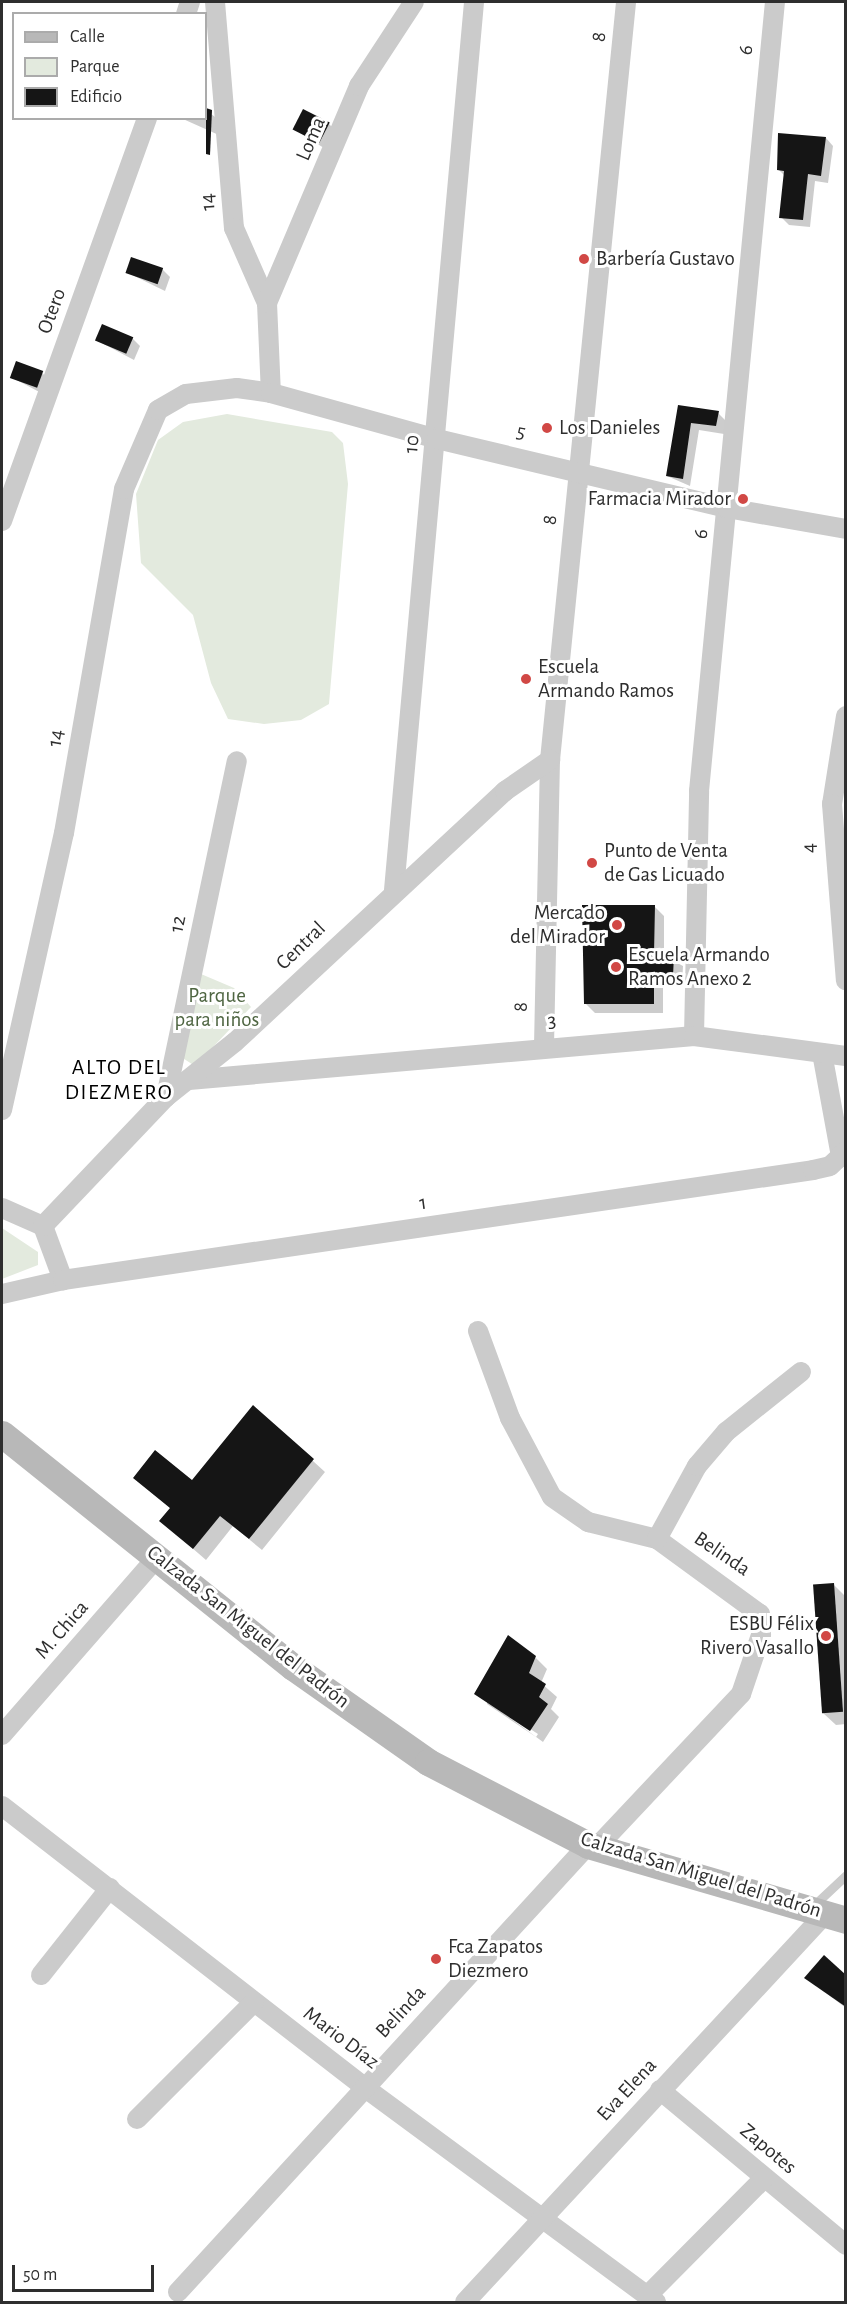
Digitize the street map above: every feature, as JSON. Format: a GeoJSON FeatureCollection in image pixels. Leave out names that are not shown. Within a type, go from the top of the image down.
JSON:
{"type":"FeatureCollection","features":[{"type":"Feature","properties":{"kind":"main road","name":"Calzada San Miguel del Padrón"},"geometry":{"type":"LineString","coordinates":[[2,1434],[158,1556],[293,1668],[428,1762],[593,1846],[828,1914]]}},
{"type":"Feature","properties":{"kind":"street","name":"14"},"geometry":{"type":"LineString","coordinates":[[215,2],[234,228],[267,303],[271,393]]}},
{"type":"Feature","properties":{"kind":"street","name":"Loma"},"geometry":{"type":"LineString","coordinates":[[267,303],[359,86],[414,2]]}},
{"type":"Feature","properties":{"kind":"street","name":"10"},"geometry":{"type":"LineString","coordinates":[[394,890],[437,440],[474,2]]}},
{"type":"Feature","properties":{"kind":"street","name":"8"},"geometry":{"type":"LineString","coordinates":[[544,1046],[550,760],[626,2]]}},
{"type":"Feature","properties":{"kind":"street","name":"6"},"geometry":{"type":"LineString","coordinates":[[694,1036],[699,791],[775,2]]}},
{"type":"Feature","properties":{"kind":"street","name":"Otero"},"geometry":{"type":"LineString","coordinates":[[2,521],[146,120]]}},
{"type":"Feature","properties":{"kind":"street","name":"5"},"geometry":{"type":"LineString","coordinates":[[186,394],[237,388],[271,393],[437,440],[579,469],[728,508],[846,529]]}},
{"type":"Feature","properties":{"kind":"street","name":"14"},"geometry":{"type":"LineString","coordinates":[[2,1110],[64,833],[124,489],[158,410],[186,394]]}},
{"type":"Feature","properties":{"kind":"street","name":"4"},"geometry":{"type":"LineString","coordinates":[[846,716],[832,804],[846,980]]}},
{"type":"Feature","properties":{"kind":"street","name":"Central"},"geometry":{"type":"LineString","coordinates":[[43,1226],[166,1097],[189,1080],[394,890],[505,791],[550,760]]}},
{"type":"Feature","properties":{"kind":"street","name":"12"},"geometry":{"type":"LineString","coordinates":[[166,1097],[237,761]]}},
{"type":"Feature","properties":{"kind":"street","name":"3"},"geometry":{"type":"LineString","coordinates":[[189,1080],[544,1046],[694,1036],[846,1056]]}},
{"type":"Feature","properties":{"kind":"street"},"geometry":{"type":"LineString","coordinates":[[822,1053],[843,1154]]}},
{"type":"Feature","properties":{"kind":"street","name":"1"},"geometry":{"type":"LineString","coordinates":[[2,1294],[63,1280],[813,1170],[843,1154]]}},
{"type":"Feature","properties":{"kind":"street"},"geometry":{"type":"LineString","coordinates":[[2,1208],[43,1226],[63,1280]]}},
{"type":"Feature","properties":{"kind":"street","name":"Belinda"},"geometry":{"type":"LineString","coordinates":[[178,2292],[364,2087],[741,1694],[761,1635],[752,1604],[657,1539],[588,1522],[552,1497],[510,1418],[478,1331]]}},
{"type":"Feature","properties":{"kind":"street"},"geometry":{"type":"LineString","coordinates":[[657,1539],[697,1466],[726,1432],[801,1372]]}},
{"type":"Feature","properties":{"kind":"street","name":"M. Chica"},"geometry":{"type":"LineString","coordinates":[[2,1736],[158,1556]]}},
{"type":"Feature","properties":{"kind":"street","name":"Mario Díaz"},"geometry":{"type":"LineString","coordinates":[[2,1806],[364,2087],[652,2300]]}},
{"type":"Feature","properties":{"kind":"street"},"geometry":{"type":"LineString","coordinates":[[41,1975],[110,1888]]}},
{"type":"Feature","properties":{"kind":"street","name":"Eva Elena"},"geometry":{"type":"LineString","coordinates":[[465,2302],[660,2090],[828,1914]]}},
{"type":"Feature","properties":{"kind":"street"},"geometry":{"type":"LineString","coordinates":[[137,2119],[254,2002]]}},
{"type":"Feature","properties":{"kind":"street","name":"Zapotes"},"geometry":{"type":"LineString","coordinates":[[660,2090],[846,2245]]}},
{"type":"Feature","properties":{"kind":"street"},"geometry":{"type":"LineString","coordinates":[[652,2300],[764,2178]]}},
{"type":"Feature","properties":{"kind":"lane"},"geometry":{"type":"LineString","coordinates":[[828,1914],[846,1875]]}},
{"type":"Feature","properties":{"kind":"green space"},"geometry":{"type":"Polygon","coordinates":[[[227,414],[332,432],[343,443],[348,484],[329,704],[301,720],[264,724],[228,719],[211,683],[193,615],[141,563],[136,494],[158,440],[183,422],[227,414]]]}},
{"type":"Feature","properties":{"kind":"green space","name":"Parque para niños"},"geometry":{"type":"Polygon","coordinates":[[[201,974],[234,988],[251,1007],[195,1066],[181,1057],[201,974]]]}},
{"type":"Feature","properties":{"kind":"green space"},"geometry":{"type":"Polygon","coordinates":[[[2,1228],[38,1252],[38,1265],[2,1279],[2,1228]]]}},
{"type":"Feature","properties":{"kind":"building"},"geometry":{"type":"Polygon","coordinates":[[[207,108],[212,110],[210,155],[206,154],[207,108]]]}},
{"type":"Feature","properties":{"kind":"building"},"geometry":{"type":"Polygon","coordinates":[[[303,109],[330,123],[319,143],[293,129],[303,109]]]}},
{"type":"Feature","properties":{"kind":"building"},"geometry":{"type":"Polygon","coordinates":[[[778,133],[826,137],[821,176],[808,174],[803,220],[779,218],[784,171],[777,170],[778,133]]]}},
{"type":"Feature","properties":{"kind":"building"},"geometry":{"type":"Polygon","coordinates":[[[131,257],[163,268],[158,284],[125,273],[131,257]]]}},
{"type":"Feature","properties":{"kind":"building"},"geometry":{"type":"Polygon","coordinates":[[[102,324],[133,337],[126,354],[95,341],[102,324]]]}},
{"type":"Feature","properties":{"kind":"building"},"geometry":{"type":"Polygon","coordinates":[[[16,361],[43,371],[37,388],[10,378],[16,361]]]}},
{"type":"Feature","properties":{"kind":"building"},"geometry":{"type":"Polygon","coordinates":[[[678,405],[719,411],[716,426],[691,423],[683,479],[666,476],[678,405]]]}},
{"type":"Feature","properties":{"kind":"building"},"geometry":{"type":"Polygon","coordinates":[[[582,905],[655,905],[654,954],[674,955],[673,976],[654,974],[654,1004],[584,1004],[582,905]]]}},
{"type":"Feature","properties":{"kind":"building"},"geometry":{"type":"Polygon","coordinates":[[[253,1405],[314,1459],[249,1539],[220,1516],[193,1549],[159,1521],[170,1508],[133,1478],[155,1450],[192,1480],[253,1405]]]}},
{"type":"Feature","properties":{"kind":"building"},"geometry":{"type":"Polygon","coordinates":[[[834,1583],[843,1712],[822,1713],[813,1584],[834,1583]]]}},
{"type":"Feature","properties":{"kind":"building"},"geometry":{"type":"Polygon","coordinates":[[[508,1635],[536,1656],[529,1673],[546,1684],[539,1697],[548,1704],[530,1731],[474,1694],[508,1635]]]}},
{"type":"Feature","properties":{"kind":"building"},"geometry":{"type":"Polygon","coordinates":[[[824,1955],[846,1975],[846,2007],[804,1978],[824,1955]]]}},
{"type":"Feature","properties":{"kind":"place","name":"Barbería Gustavo"},"geometry":{"type":"Point","coordinates":[584,259]}},
{"type":"Feature","properties":{"kind":"place","name":"Los Danieles"},"geometry":{"type":"Point","coordinates":[547,428]}},
{"type":"Feature","properties":{"kind":"place","name":"Farmacia Mirador"},"geometry":{"type":"Point","coordinates":[743,499]}},
{"type":"Feature","properties":{"kind":"place","name":"Escuela Armando Ramos"},"geometry":{"type":"Point","coordinates":[526,679]}},
{"type":"Feature","properties":{"kind":"place","name":"Punto de Venta de Gas Licuado"},"geometry":{"type":"Point","coordinates":[592,863]}},
{"type":"Feature","properties":{"kind":"place","name":"Mercado del Mirador"},"geometry":{"type":"Point","coordinates":[617,925]}},
{"type":"Feature","properties":{"kind":"place","name":"Escuela Armando Ramos Anexo 2"},"geometry":{"type":"Point","coordinates":[616,967]}},
{"type":"Feature","properties":{"kind":"place","name":"ESBU Félix Rivero Vasallo"},"geometry":{"type":"Point","coordinates":[826,1636]}},
{"type":"Feature","properties":{"kind":"place","name":"Fca Zapatos Diezmero"},"geometry":{"type":"Point","coordinates":[436,1959]}},
{"type":"Feature","properties":{"kind":"district","name":"ALTO DEL DIEZMERO"},"geometry":{"type":"Point","coordinates":[119,1080]}}]}
